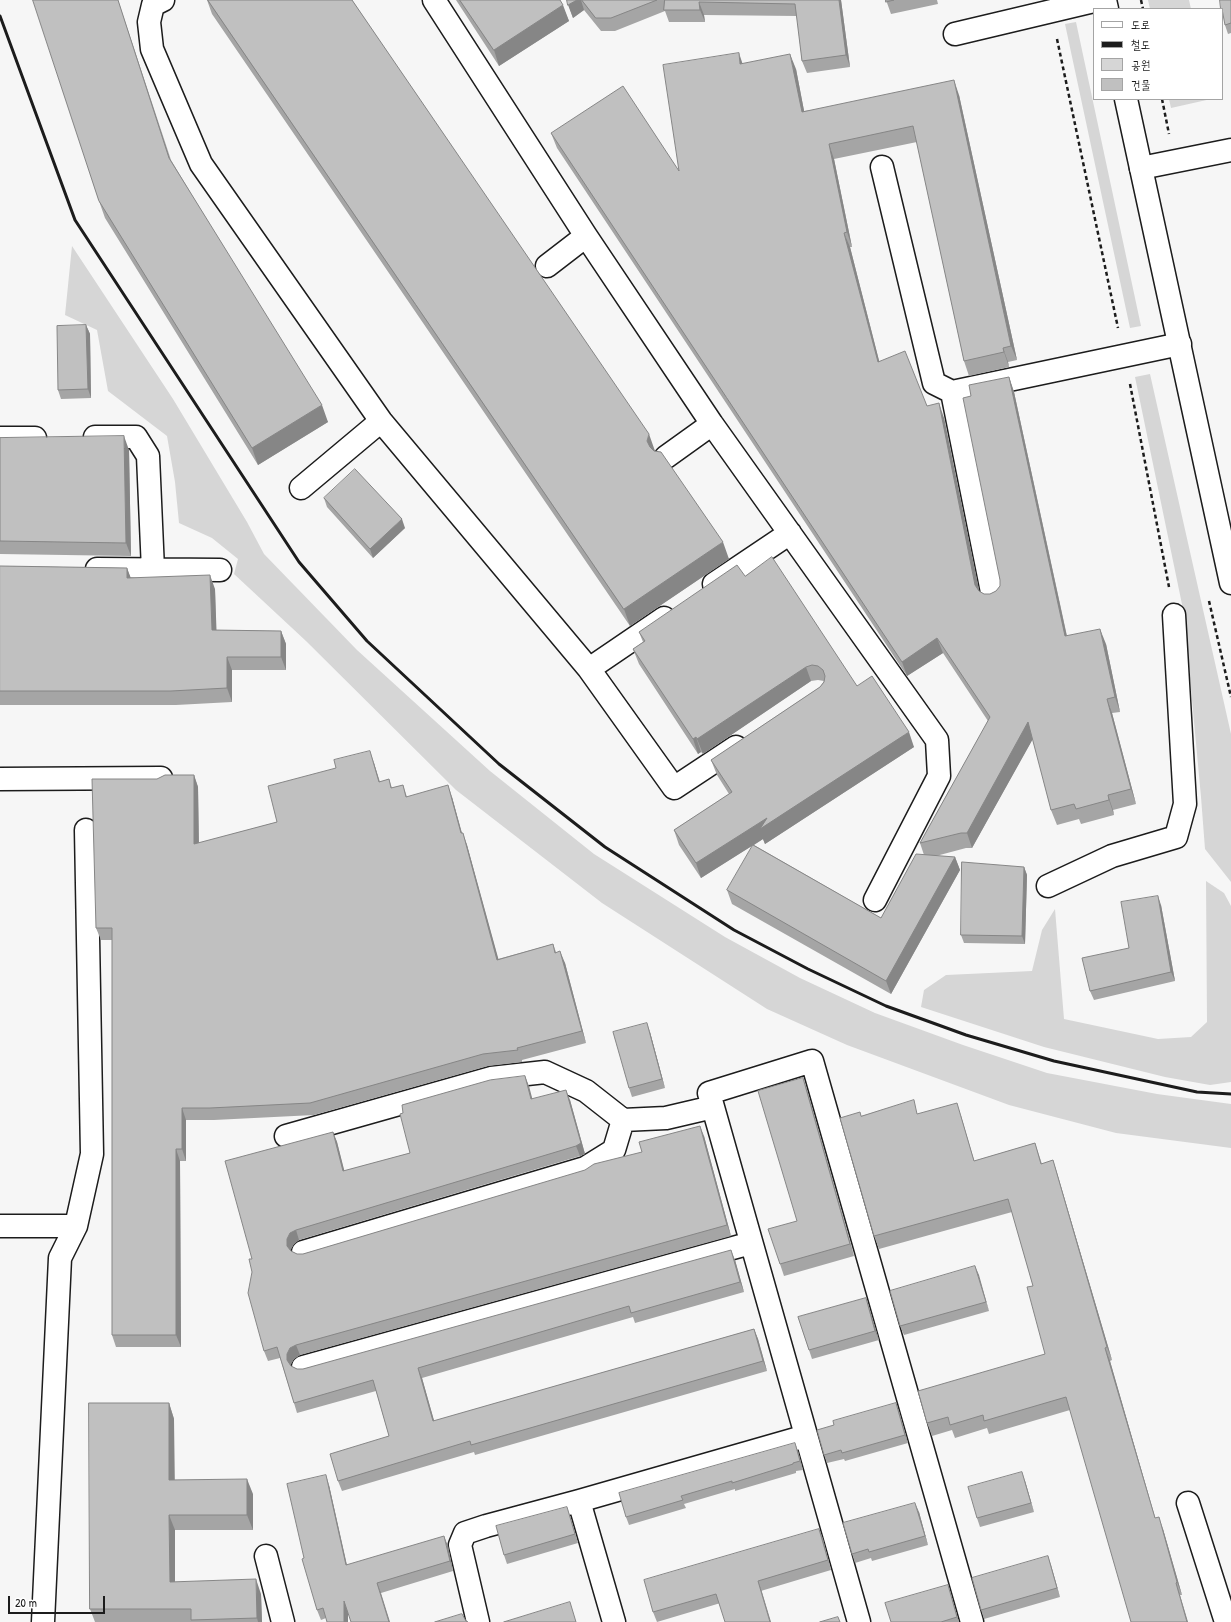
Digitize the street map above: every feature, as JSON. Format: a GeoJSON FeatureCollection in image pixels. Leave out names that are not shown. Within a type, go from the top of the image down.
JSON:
{"type":"FeatureCollection","features":[{"type":"Feature","properties":{"kind":"street"},"geometry":{"type":"LineString","coordinates":[[163,0],[153,5],[149,22],[152,49],[201,164],[381,421],[589,668],[674,788],[753,736]]}},
{"type":"Feature","properties":{"kind":"street"},"geometry":{"type":"LineString","coordinates":[[434,0],[586,236],[712,424],[937,740],[938,776],[875,900]]}},
{"type":"Feature","properties":{"kind":"street"},"geometry":{"type":"LineString","coordinates":[[955,34],[1098,0]]}},
{"type":"Feature","properties":{"kind":"street"},"geometry":{"type":"LineString","coordinates":[[1126,100],[1231,583]]}},
{"type":"Feature","properties":{"kind":"street"},"geometry":{"type":"LineString","coordinates":[[1141,168],[1231,150]]}},
{"type":"Feature","properties":{"kind":"street"},"geometry":{"type":"LineString","coordinates":[[882,167],[934,383],[952,392],[1180,344]]}},
{"type":"Feature","properties":{"kind":"street"},"geometry":{"type":"LineString","coordinates":[[547,266],[586,236]]}},
{"type":"Feature","properties":{"kind":"street"},"geometry":{"type":"LineString","coordinates":[[952,392],[993,597]]}},
{"type":"Feature","properties":{"kind":"street"},"geometry":{"type":"LineString","coordinates":[[301,488],[381,421]]}},
{"type":"Feature","properties":{"kind":"street"},"geometry":{"type":"LineString","coordinates":[[666,457],[712,424]]}},
{"type":"Feature","properties":{"kind":"street"},"geometry":{"type":"LineString","coordinates":[[76,438],[136,437],[148,456],[153,570]]}},
{"type":"Feature","properties":{"kind":"street"},"geometry":{"type":"LineString","coordinates":[[0,438],[53,438]]}},
{"type":"Feature","properties":{"kind":"street"},"geometry":{"type":"LineString","coordinates":[[699,594],[790,533]]}},
{"type":"Feature","properties":{"kind":"street"},"geometry":{"type":"LineString","coordinates":[[76,568],[220,570]]}},
{"type":"Feature","properties":{"kind":"street"},"geometry":{"type":"LineString","coordinates":[[589,668],[680,607]]}},
{"type":"Feature","properties":{"kind":"street"},"geometry":{"type":"LineString","coordinates":[[1048,886],[1112,856],[1176,837],[1185,804],[1174,615]]}},
{"type":"Feature","properties":{"kind":"street"},"geometry":{"type":"LineString","coordinates":[[0,779],[161,778]]}},
{"type":"Feature","properties":{"kind":"street"},"geometry":{"type":"LineString","coordinates":[[43,1622],[60,1258],[76,1226],[92,1154],[86,830]]}},
{"type":"Feature","properties":{"kind":"street"},"geometry":{"type":"LineString","coordinates":[[859,1622],[709,1093],[812,1061],[972,1622]]}},
{"type":"Feature","properties":{"kind":"street"},"geometry":{"type":"LineString","coordinates":[[286,1136],[491,1078],[545,1072],[586,1091],[622,1120],[666,1118],[713,1107]]}},
{"type":"Feature","properties":{"kind":"street"},"geometry":{"type":"LineString","coordinates":[[303,1252],[585,1168],[614,1150],[622,1120]]}},
{"type":"Feature","properties":{"kind":"street"},"geometry":{"type":"LineString","coordinates":[[0,1226],[76,1226]]}},
{"type":"Feature","properties":{"kind":"street"},"geometry":{"type":"LineString","coordinates":[[303,1367],[751,1243]]}},
{"type":"Feature","properties":{"kind":"street"},"geometry":{"type":"LineString","coordinates":[[478,1622],[460,1544],[465,1533],[806,1436]]}},
{"type":"Feature","properties":{"kind":"street"},"geometry":{"type":"LineString","coordinates":[[579,1501],[614,1622]]}},
{"type":"Feature","properties":{"kind":"street"},"geometry":{"type":"LineString","coordinates":[[1188,1503],[1226,1622]]}},
{"type":"Feature","properties":{"kind":"street"},"geometry":{"type":"LineString","coordinates":[[266,1556],[282,1622]]}},
{"type":"Feature","properties":{"kind":"path"},"geometry":{"type":"LineString","coordinates":[[1051,11],[1125,356],[1174,615]]}},
{"type":"Feature","properties":{"kind":"green space"},"geometry":{"type":"Polygon","coordinates":[[[1148,0],[1189,0],[1191,8],[1150,8],[1148,0]]]}},
{"type":"Feature","properties":{"kind":"green space"},"geometry":{"type":"Polygon","coordinates":[[[1076,22],[1141,326],[1130,328],[1065,24],[1076,22]]]}},
{"type":"Feature","properties":{"kind":"green space"},"geometry":{"type":"Polygon","coordinates":[[[1169,100],[1207,100],[1171,108],[1169,100]]]}},
{"type":"Feature","properties":{"kind":"green space"},"geometry":{"type":"Polygon","coordinates":[[[72,246],[173,399],[247,522],[264,554],[357,650],[490,771],[594,854],[725,937],[800,978],[875,1013],[963,1045],[1047,1073],[1157,1094],[1231,1104],[1231,1148],[1116,1133],[1009,1105],[847,1045],[767,1009],[602,903],[456,790],[306,641],[234,574],[238,559],[212,538],[179,523],[175,482],[167,436],[108,391],[97,330],[65,315],[72,246]]]}},
{"type":"Feature","properties":{"kind":"green space"},"geometry":{"type":"Polygon","coordinates":[[[1150,374],[1231,734],[1231,882],[1205,849],[1184,614],[1135,377],[1150,374]]]}},
{"type":"Feature","properties":{"kind":"green space"},"geometry":{"type":"Polygon","coordinates":[[[1206,881],[1224,893],[1231,906],[1231,1082],[1210,1085],[1165,1077],[1044,1047],[921,1007],[924,990],[946,975],[1032,971],[1042,930],[1055,909],[1064,1019],[1158,1039],[1191,1037],[1207,1022],[1206,881]]]}},
{"type":"Feature","properties":{"kind":"building"},"geometry":{"type":"Polygon","coordinates":[[[33,0],[118,0],[169,158],[322,405],[252,448],[99,201],[33,0]]]}},
{"type":"Feature","properties":{"kind":"building"},"geometry":{"type":"Polygon","coordinates":[[[208,0],[352,0],[649,434],[647,441],[650,447],[654,451],[661,452],[723,542],[624,609],[208,0]]]}},
{"type":"Feature","properties":{"kind":"building"},"geometry":{"type":"Polygon","coordinates":[[[460,0],[560,0],[563,5],[494,50],[460,0]]]}},
{"type":"Feature","properties":{"kind":"building"},"geometry":{"type":"Polygon","coordinates":[[[567,0],[577,0],[568,5],[567,0]]]}},
{"type":"Feature","properties":{"kind":"building"},"geometry":{"type":"Polygon","coordinates":[[[582,0],[657,0],[611,18],[596,18],[582,0]]]}},
{"type":"Feature","properties":{"kind":"building"},"geometry":{"type":"Polygon","coordinates":[[[665,0],[839,0],[846,55],[802,61],[795,4],[699,2],[700,10],[664,10],[665,0]]]}},
{"type":"Feature","properties":{"kind":"building"},"geometry":{"type":"Polygon","coordinates":[[[1220,0],[1231,0],[1231,23],[1225,25],[1223,8],[1221,8],[1220,0]]]}},
{"type":"Feature","properties":{"kind":"building"},"geometry":{"type":"Polygon","coordinates":[[[739,53],[740,64],[790,54],[802,112],[954,80],[1011,346],[1003,348],[1004,352],[964,361],[913,126],[829,144],[847,232],[844,233],[878,362],[905,351],[927,406],[939,403],[975,585],[979,591],[984,594],[990,594],[996,591],[1000,586],[1000,580],[963,398],[971,396],[969,385],[1009,377],[1065,636],[1100,629],[1115,697],[1107,699],[1131,789],[1108,795],[1109,800],[1076,809],[1074,804],[1051,810],[1028,722],[967,833],[961,833],[920,843],[990,717],[937,638],[902,662],[551,133],[623,86],[679,171],[663,65],[739,53]]]}},
{"type":"Feature","properties":{"kind":"building"},"geometry":{"type":"Polygon","coordinates":[[[86,325],[88,389],[58,390],[57,326],[86,325]]]}},
{"type":"Feature","properties":{"kind":"building"},"geometry":{"type":"Polygon","coordinates":[[[124,436],[126,543],[0,541],[0,438],[124,436]]]}},
{"type":"Feature","properties":{"kind":"building"},"geometry":{"type":"Polygon","coordinates":[[[355,469],[402,519],[370,549],[324,498],[355,469]]]}},
{"type":"Feature","properties":{"kind":"building"},"geometry":{"type":"Polygon","coordinates":[[[772,557],[857,686],[872,676],[909,732],[760,829],[767,818],[696,863],[674,830],[732,792],[711,760],[820,687],[824,682],[825,676],[823,670],[818,666],[812,665],[806,667],[697,739],[696,737],[693,739],[633,649],[645,641],[639,632],[737,565],[745,576],[772,557]]]}},
{"type":"Feature","properties":{"kind":"building"},"geometry":{"type":"Polygon","coordinates":[[[0,566],[127,568],[127,578],[210,575],[212,630],[281,631],[281,657],[227,657],[227,688],[171,691],[0,691],[0,566]]]}},
{"type":"Feature","properties":{"kind":"building"},"geometry":{"type":"Polygon","coordinates":[[[370,751],[379,782],[389,779],[391,788],[403,785],[406,797],[448,785],[461,833],[463,833],[497,960],[553,944],[555,953],[560,951],[582,1031],[517,1048],[518,1050],[483,1054],[310,1103],[182,1108],[182,1149],[176,1149],[176,1335],[112,1335],[112,928],[96,928],[92,779],[157,779],[165,775],[194,775],[194,844],[277,822],[268,786],[336,768],[334,760],[370,751]]]}},
{"type":"Feature","properties":{"kind":"building"},"geometry":{"type":"Polygon","coordinates":[[[753,845],[881,918],[916,854],[955,857],[886,981],[727,890],[753,845]]]}},
{"type":"Feature","properties":{"kind":"building"},"geometry":{"type":"Polygon","coordinates":[[[962,862],[1024,867],[1022,936],[961,935],[962,862]]]}},
{"type":"Feature","properties":{"kind":"building"},"geometry":{"type":"Polygon","coordinates":[[[1158,896],[1171,972],[1090,991],[1082,958],[1129,948],[1121,902],[1158,896]]]}},
{"type":"Feature","properties":{"kind":"building"},"geometry":{"type":"Polygon","coordinates":[[[647,1023],[662,1079],[629,1088],[613,1032],[647,1023]]]}},
{"type":"Feature","properties":{"kind":"building"},"geometry":{"type":"Polygon","coordinates":[[[525,1076],[531,1099],[566,1090],[581,1143],[576,1146],[296,1230],[290,1233],[287,1239],[287,1246],[291,1251],[297,1254],[303,1254],[585,1170],[594,1164],[642,1152],[639,1142],[700,1126],[727,1225],[296,1345],[290,1348],[287,1354],[287,1360],[291,1366],[297,1369],[303,1369],[731,1250],[740,1282],[631,1313],[629,1306],[418,1368],[433,1421],[754,1329],[763,1361],[471,1445],[470,1441],[338,1481],[330,1454],[389,1436],[373,1380],[294,1403],[277,1347],[264,1351],[248,1293],[252,1272],[249,1259],[252,1259],[225,1161],[333,1132],[343,1171],[410,1153],[400,1114],[403,1113],[402,1105],[490,1080],[525,1076]]]}},
{"type":"Feature","properties":{"kind":"building"},"geometry":{"type":"Polygon","coordinates":[[[803,1078],[850,1244],[780,1264],[768,1229],[797,1221],[758,1091],[803,1078]]]}},
{"type":"Feature","properties":{"kind":"building"},"geometry":{"type":"Polygon","coordinates":[[[914,1100],[917,1114],[957,1103],[974,1161],[1035,1143],[1041,1164],[1053,1160],[1107,1347],[1105,1348],[1155,1518],[1159,1517],[1187,1622],[1131,1622],[1066,1397],[984,1421],[983,1415],[950,1425],[948,1417],[927,1423],[918,1391],[1045,1354],[1027,1287],[1033,1286],[1008,1199],[874,1236],[840,1118],[860,1112],[861,1116],[914,1100]]]}},
{"type":"Feature","properties":{"kind":"building"},"geometry":{"type":"Polygon","coordinates":[[[975,1266],[986,1302],[900,1326],[890,1291],[975,1266]]]}},
{"type":"Feature","properties":{"kind":"building"},"geometry":{"type":"Polygon","coordinates":[[[866,1298],[875,1331],[809,1350],[798,1317],[866,1298]]]}},
{"type":"Feature","properties":{"kind":"building"},"geometry":{"type":"Polygon","coordinates":[[[89,1403],[169,1403],[169,1480],[247,1479],[247,1515],[169,1515],[170,1582],[256,1579],[257,1618],[191,1620],[191,1609],[90,1609],[89,1403]]]}},
{"type":"Feature","properties":{"kind":"building"},"geometry":{"type":"Polygon","coordinates":[[[896,1403],[905,1435],[842,1453],[841,1450],[824,1455],[817,1430],[834,1425],[833,1421],[896,1403]]]}},
{"type":"Feature","properties":{"kind":"building"},"geometry":{"type":"Polygon","coordinates":[[[795,1443],[800,1461],[732,1483],[732,1481],[681,1496],[683,1500],[626,1517],[619,1493],[795,1443]]]}},
{"type":"Feature","properties":{"kind":"building"},"geometry":{"type":"Polygon","coordinates":[[[1022,1472],[1031,1503],[977,1518],[968,1487],[1022,1472]]]}},
{"type":"Feature","properties":{"kind":"building"},"geometry":{"type":"Polygon","coordinates":[[[326,1475],[346,1565],[444,1536],[450,1561],[377,1583],[389,1622],[351,1622],[344,1601],[344,1622],[327,1622],[323,1608],[317,1610],[302,1559],[304,1558],[287,1484],[326,1475]]]}},
{"type":"Feature","properties":{"kind":"building"},"geometry":{"type":"Polygon","coordinates":[[[915,1503],[925,1536],[869,1552],[868,1549],[852,1554],[843,1523],[915,1503]]]}},
{"type":"Feature","properties":{"kind":"building"},"geometry":{"type":"Polygon","coordinates":[[[567,1507],[575,1534],[504,1555],[496,1526],[567,1507]]]}},
{"type":"Feature","properties":{"kind":"building"},"geometry":{"type":"Polygon","coordinates":[[[819,1529],[828,1560],[758,1581],[770,1622],[725,1622],[716,1594],[653,1612],[644,1580],[819,1529]]]}},
{"type":"Feature","properties":{"kind":"building"},"geometry":{"type":"Polygon","coordinates":[[[1048,1556],[1057,1588],[981,1610],[972,1578],[1048,1556]]]}},
{"type":"Feature","properties":{"kind":"building"},"geometry":{"type":"Polygon","coordinates":[[[948,1585],[957,1617],[941,1622],[891,1622],[885,1603],[948,1585]]]}},
{"type":"Feature","properties":{"kind":"building"},"geometry":{"type":"Polygon","coordinates":[[[570,1602],[576,1622],[504,1622],[570,1602]]]}},
{"type":"Feature","properties":{"kind":"building"},"geometry":{"type":"Polygon","coordinates":[[[462,1614],[468,1622],[435,1622],[462,1614]]]}},
{"type":"Feature","properties":{"kind":"building"},"geometry":{"type":"Polygon","coordinates":[[[838,1617],[840,1622],[820,1622],[838,1617]]]}},
{"type":"Feature","properties":{"kind":"railway"},"geometry":{"type":"LineString","coordinates":[[0,16],[75,220],[299,562],[367,641],[499,764],[605,847],[734,930],[808,969],[886,1006],[966,1035],[1054,1061],[1197,1092],[1231,1094]]}}]}
